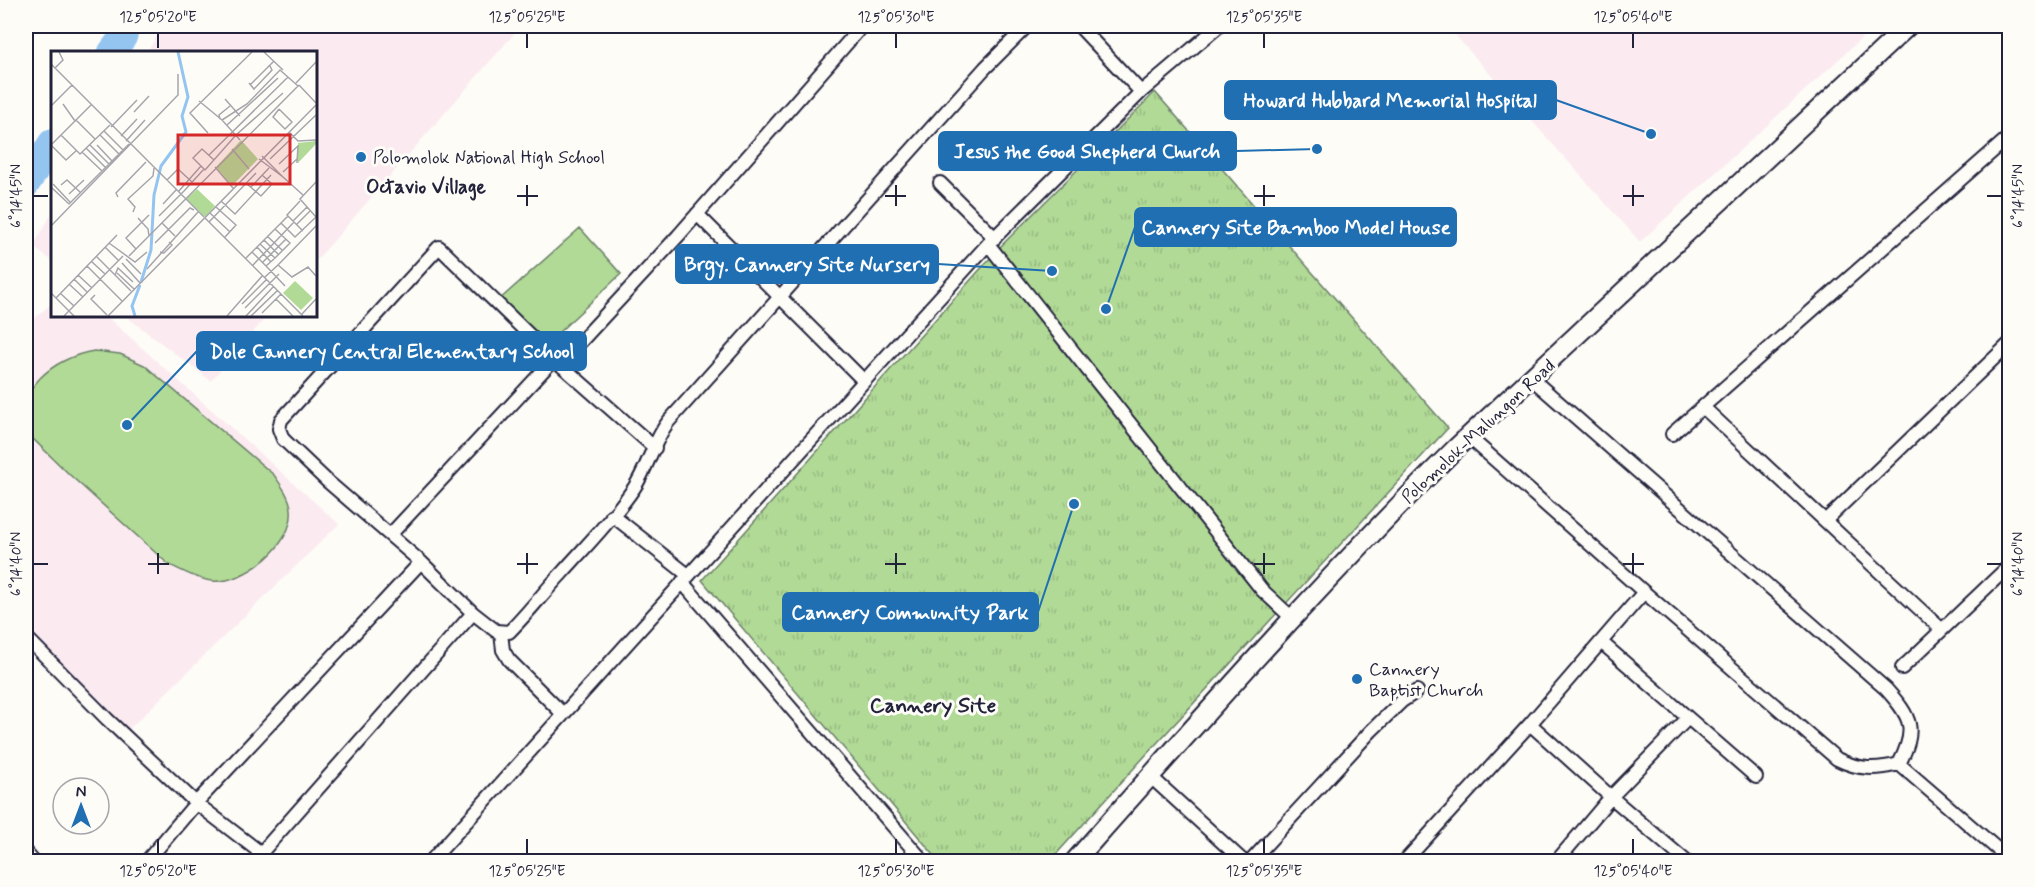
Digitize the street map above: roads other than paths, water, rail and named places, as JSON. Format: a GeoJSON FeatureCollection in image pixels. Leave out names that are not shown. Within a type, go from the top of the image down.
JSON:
{"type":"FeatureCollection","features":[{"type":"Feature","properties":{"kind":"main road","name":"Polomolok-Malungon Road"},"geometry":{"type":"LineString","coordinates":[[1074,861],[1292,618],[1393,512],[1469,437],[1908,26]]}},
{"type":"Feature","properties":{"kind":"street"},"geometry":{"type":"LineString","coordinates":[[390,535],[697,214],[862,26]]}},
{"type":"Feature","properties":{"kind":"street"},"geometry":{"type":"LineString","coordinates":[[655,448],[557,361],[439,247],[279,424],[283,439],[327,481],[421,562],[473,614],[496,631],[509,632],[633,490],[655,448],[658,436],[668,422],[977,77],[1027,26]]}},
{"type":"Feature","properties":{"kind":"street"},"geometry":{"type":"LineString","coordinates":[[1079,26],[1141,92]]}},
{"type":"Feature","properties":{"kind":"street"},"geometry":{"type":"LineString","coordinates":[[430,861],[992,241],[1141,92],[1219,26]]}},
{"type":"Feature","properties":{"kind":"street"},"geometry":{"type":"LineString","coordinates":[[1672,434],[2010,136]]}},
{"type":"Feature","properties":{"kind":"street"},"geometry":{"type":"LineString","coordinates":[[940,183],[992,241],[1262,590],[1292,618]]}},
{"type":"Feature","properties":{"kind":"street"},"geometry":{"type":"LineString","coordinates":[[697,214],[864,381]]}},
{"type":"Feature","properties":{"kind":"street"},"geometry":{"type":"LineString","coordinates":[[1826,520],[2010,343]]}},
{"type":"Feature","properties":{"kind":"street"},"geometry":{"type":"LineString","coordinates":[[1532,379],[1887,689],[1909,721],[1910,738],[1899,764]]}},
{"type":"Feature","properties":{"kind":"street"},"geometry":{"type":"LineString","coordinates":[[1702,407],[1941,628]]}},
{"type":"Feature","properties":{"kind":"street"},"geometry":{"type":"LineString","coordinates":[[1469,437],[1837,759],[1851,766],[1867,769],[1882,769],[1899,764]]}},
{"type":"Feature","properties":{"kind":"street"},"geometry":{"type":"LineString","coordinates":[[612,515],[685,578],[924,861]]}},
{"type":"Feature","properties":{"kind":"street"},"geometry":{"type":"LineString","coordinates":[[146,861],[196,802],[421,562]]}},
{"type":"Feature","properties":{"kind":"street"},"geometry":{"type":"LineString","coordinates":[[1902,668],[1941,628],[2010,566]]}},
{"type":"Feature","properties":{"kind":"street"},"geometry":{"type":"LineString","coordinates":[[1404,861],[1530,724],[1644,592]]}},
{"type":"Feature","properties":{"kind":"street"},"geometry":{"type":"LineString","coordinates":[[26,637],[107,719],[257,857],[473,614]]}},
{"type":"Feature","properties":{"kind":"street"},"geometry":{"type":"LineString","coordinates":[[501,633],[503,650],[509,660],[563,714]]}},
{"type":"Feature","properties":{"kind":"street"},"geometry":{"type":"LineString","coordinates":[[1601,642],[1756,777]]}},
{"type":"Feature","properties":{"kind":"street"},"geometry":{"type":"LineString","coordinates":[[1250,861],[1371,731],[1402,701],[1417,691]]}},
{"type":"Feature","properties":{"kind":"street"},"geometry":{"type":"LineString","coordinates":[[1556,861],[1611,797],[1688,718]]}},
{"type":"Feature","properties":{"kind":"street"},"geometry":{"type":"LineString","coordinates":[[1530,724],[1687,861]]}},
{"type":"Feature","properties":{"kind":"street"},"geometry":{"type":"LineString","coordinates":[[1899,764],[2010,860]]}},
{"type":"Feature","properties":{"kind":"street"},"geometry":{"type":"LineString","coordinates":[[1150,776],[1244,861]]}},
{"type":"Feature","properties":{"kind":"street"},"geometry":{"type":"LineString","coordinates":[[26,853],[34,861]]}},
{"type":"Feature","properties":{"kind":"waterway"},"geometry":{"type":"LineString","coordinates":[[113,51],[123,37],[126,26]]}},
{"type":"Feature","properties":{"kind":"waterway"},"geometry":{"type":"LineString","coordinates":[[26,184],[51,145]]}},
{"type":"Feature","properties":{"kind":"place","name":"Howard Hubbard Memorial Hospital"},"geometry":{"type":"Point","coordinates":[1651,134]}},
{"type":"Feature","properties":{"kind":"place","name":"Jesus the Good Shepherd Church"},"geometry":{"type":"Point","coordinates":[1317,149]}},
{"type":"Feature","properties":{"kind":"place","name":"Polomolok National High School"},"geometry":{"type":"Point","coordinates":[361,157]}},
{"type":"Feature","properties":{"kind":"place","name":"Brgy. Cannery Site Nursery"},"geometry":{"type":"Point","coordinates":[1052,271]}},
{"type":"Feature","properties":{"kind":"place","name":"Cannery Site Bamboo Model House"},"geometry":{"type":"Point","coordinates":[1106,309]}},
{"type":"Feature","properties":{"kind":"place","name":"Dole Cannery Central Elementary School"},"geometry":{"type":"Point","coordinates":[127,425]}},
{"type":"Feature","properties":{"kind":"place","name":"Cannery Community Park"},"geometry":{"type":"Point","coordinates":[1074,504]}},
{"type":"Feature","properties":{"kind":"place","name":"Cannery Baptist Church"},"geometry":{"type":"Point","coordinates":[1357,679]}},
{"type":"Feature","properties":{"kind":"district","name":"Octavio Village"},"geometry":{"type":"Point","coordinates":[426,186]}},
{"type":"Feature","properties":{"kind":"district","name":"Cannery Site"},"geometry":{"type":"Point","coordinates":[933,705]}}]}
